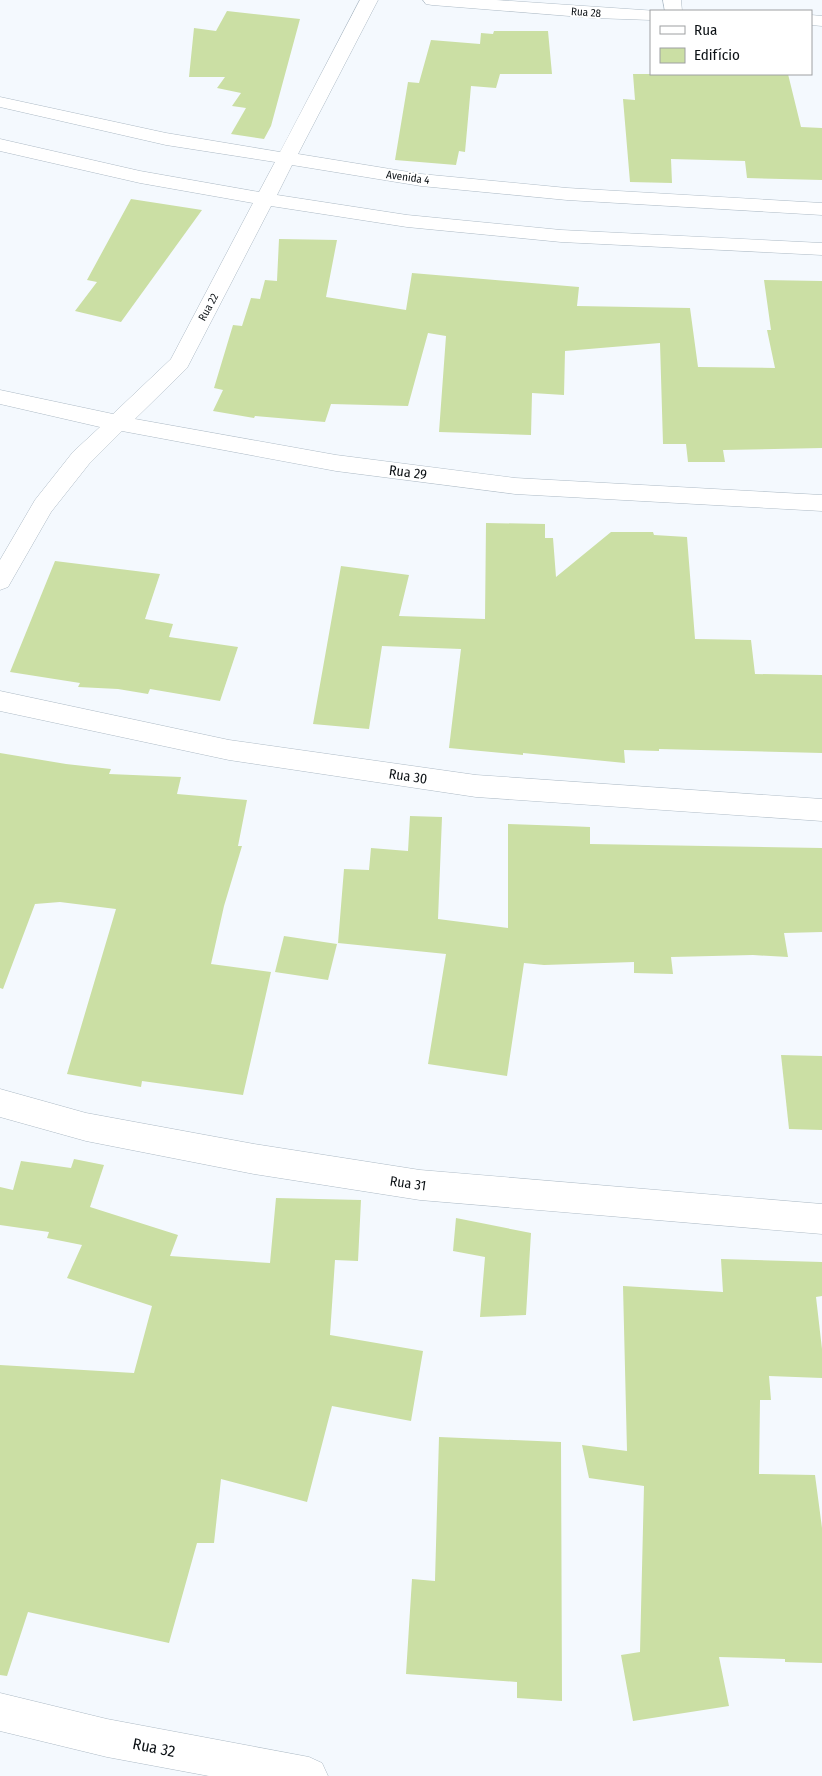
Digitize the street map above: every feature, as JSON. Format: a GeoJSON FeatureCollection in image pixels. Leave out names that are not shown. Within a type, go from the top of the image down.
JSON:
{"type":"FeatureCollection","features":[{"type":"Feature","properties":{"kind":"street","name":"Rua 22"},"geometry":{"type":"LineString","coordinates":[[0,581],[43,506],[81,458],[179,363],[369,0]]}},
{"type":"Feature","properties":{"kind":"street","name":"Rua 28"},"geometry":{"type":"LineString","coordinates":[[432,0],[594,13],[650,15]]}},
{"type":"Feature","properties":{"kind":"street","name":"Avenida 4"},"geometry":{"type":"LineString","coordinates":[[0,102],[166,139],[285,160],[421,180],[567,194],[822,209]]}},
{"type":"Feature","properties":{"kind":"street"},"geometry":{"type":"LineString","coordinates":[[0,146],[140,177],[264,199],[407,221],[561,236],[822,249]]}},
{"type":"Feature","properties":{"kind":"street","name":"Rua 29"},"geometry":{"type":"LineString","coordinates":[[0,397],[118,423],[336,463],[515,486],[822,503]]}},
{"type":"Feature","properties":{"kind":"street","name":"Rua 30"},"geometry":{"type":"LineString","coordinates":[[0,701],[229,750],[476,786],[822,810]]}},
{"type":"Feature","properties":{"kind":"street","name":"Rua 31"},"geometry":{"type":"LineString","coordinates":[[0,1103],[86,1127],[254,1159],[420,1185],[822,1219]]}},
{"type":"Feature","properties":{"kind":"street","name":"Rua 32"},"geometry":{"type":"LineString","coordinates":[[0,1712],[107,1738],[309,1776]]}},
{"type":"Feature","properties":{"kind":"building"},"geometry":{"type":"Polygon","coordinates":[[[227,11],[300,19],[271,126],[264,139],[231,134],[246,108],[232,106],[241,93],[217,88],[225,77],[189,77],[194,28],[216,31],[227,11]]]}},
{"type":"Feature","properties":{"kind":"building"},"geometry":{"type":"Polygon","coordinates":[[[494,31],[548,31],[552,74],[500,74],[496,88],[471,86],[465,152],[459,151],[456,165],[395,160],[408,82],[419,83],[431,40],[480,44],[481,33],[493,34],[494,31]]]}},
{"type":"Feature","properties":{"kind":"building"},"geometry":{"type":"Polygon","coordinates":[[[633,74],[788,75],[801,127],[822,128],[822,180],[747,178],[745,161],[671,159],[672,183],[630,182],[623,99],[635,100],[633,74]]]}},
{"type":"Feature","properties":{"kind":"building"},"geometry":{"type":"Polygon","coordinates":[[[131,199],[202,210],[121,322],[75,311],[97,282],[87,280],[131,199]]]}},
{"type":"Feature","properties":{"kind":"building"},"geometry":{"type":"Polygon","coordinates":[[[279,239],[337,240],[326,297],[406,310],[412,273],[579,287],[577,306],[690,308],[698,367],[775,368],[767,330],[771,330],[764,280],[822,281],[822,448],[723,450],[725,462],[688,462],[686,444],[663,444],[660,343],[565,351],[564,395],[532,393],[531,435],[439,432],[446,336],[428,333],[408,406],[331,404],[325,422],[255,416],[254,418],[213,411],[223,390],[214,388],[233,325],[242,326],[251,298],[260,299],[265,280],[277,281],[279,239]]]}},
{"type":"Feature","properties":{"kind":"building"},"geometry":{"type":"Polygon","coordinates":[[[486,523],[545,524],[545,538],[553,538],[556,577],[611,532],[653,532],[654,535],[687,537],[695,639],[751,640],[755,674],[822,675],[822,753],[659,749],[659,751],[624,750],[625,763],[449,748],[461,649],[382,646],[369,729],[313,724],[341,566],[409,575],[399,616],[485,619],[486,523]]]}},
{"type":"Feature","properties":{"kind":"building"},"geometry":{"type":"Polygon","coordinates":[[[55,561],[160,574],[145,619],[173,624],[169,637],[238,647],[220,701],[150,689],[148,694],[118,689],[78,687],[80,683],[10,672],[55,561]]]}},
{"type":"Feature","properties":{"kind":"building"},"geometry":{"type":"Polygon","coordinates":[[[0,753],[111,769],[109,774],[181,777],[177,794],[247,800],[238,846],[242,846],[224,906],[211,964],[271,972],[243,1095],[142,1081],[141,1087],[67,1074],[116,909],[60,902],[35,904],[3,989],[0,988],[0,753]]]}},
{"type":"Feature","properties":{"kind":"building"},"geometry":{"type":"Polygon","coordinates":[[[410,816],[442,817],[438,919],[508,928],[508,824],[590,827],[590,844],[822,848],[822,932],[784,933],[788,957],[753,955],[671,957],[673,974],[634,973],[634,962],[544,965],[524,963],[507,1076],[428,1064],[446,954],[338,943],[344,869],[369,870],[371,848],[408,851],[410,816]]]}},
{"type":"Feature","properties":{"kind":"building"},"geometry":{"type":"Polygon","coordinates":[[[284,936],[337,944],[328,980],[275,972],[284,936]]]}},
{"type":"Feature","properties":{"kind":"building"},"geometry":{"type":"Polygon","coordinates":[[[781,1055],[822,1056],[822,1130],[789,1129],[781,1055]]]}},
{"type":"Feature","properties":{"kind":"building"},"geometry":{"type":"Polygon","coordinates":[[[74,1159],[104,1165],[90,1207],[178,1235],[170,1256],[270,1263],[276,1198],[361,1200],[358,1261],[335,1260],[330,1335],[423,1351],[411,1421],[332,1406],[307,1502],[221,1479],[214,1543],[197,1543],[169,1643],[28,1612],[7,1676],[0,1675],[0,1365],[134,1373],[152,1306],[67,1278],[82,1245],[47,1238],[49,1232],[0,1225],[0,1187],[13,1190],[21,1161],[71,1168],[74,1159]]]}},
{"type":"Feature","properties":{"kind":"building"},"geometry":{"type":"Polygon","coordinates":[[[456,1218],[531,1233],[526,1315],[480,1317],[485,1257],[453,1251],[456,1218]]]}},
{"type":"Feature","properties":{"kind":"building"},"geometry":{"type":"Polygon","coordinates":[[[721,1259],[822,1262],[822,1296],[816,1297],[822,1349],[822,1378],[769,1376],[771,1400],[760,1400],[759,1474],[815,1475],[822,1528],[822,1663],[785,1662],[785,1659],[719,1657],[729,1706],[633,1721],[621,1655],[640,1652],[644,1486],[589,1478],[582,1445],[627,1451],[623,1286],[723,1292],[721,1259]]]}},
{"type":"Feature","properties":{"kind":"building"},"geometry":{"type":"Polygon","coordinates":[[[439,1437],[561,1442],[562,1701],[517,1698],[517,1682],[406,1674],[412,1579],[435,1581],[439,1437]]]}}]}
